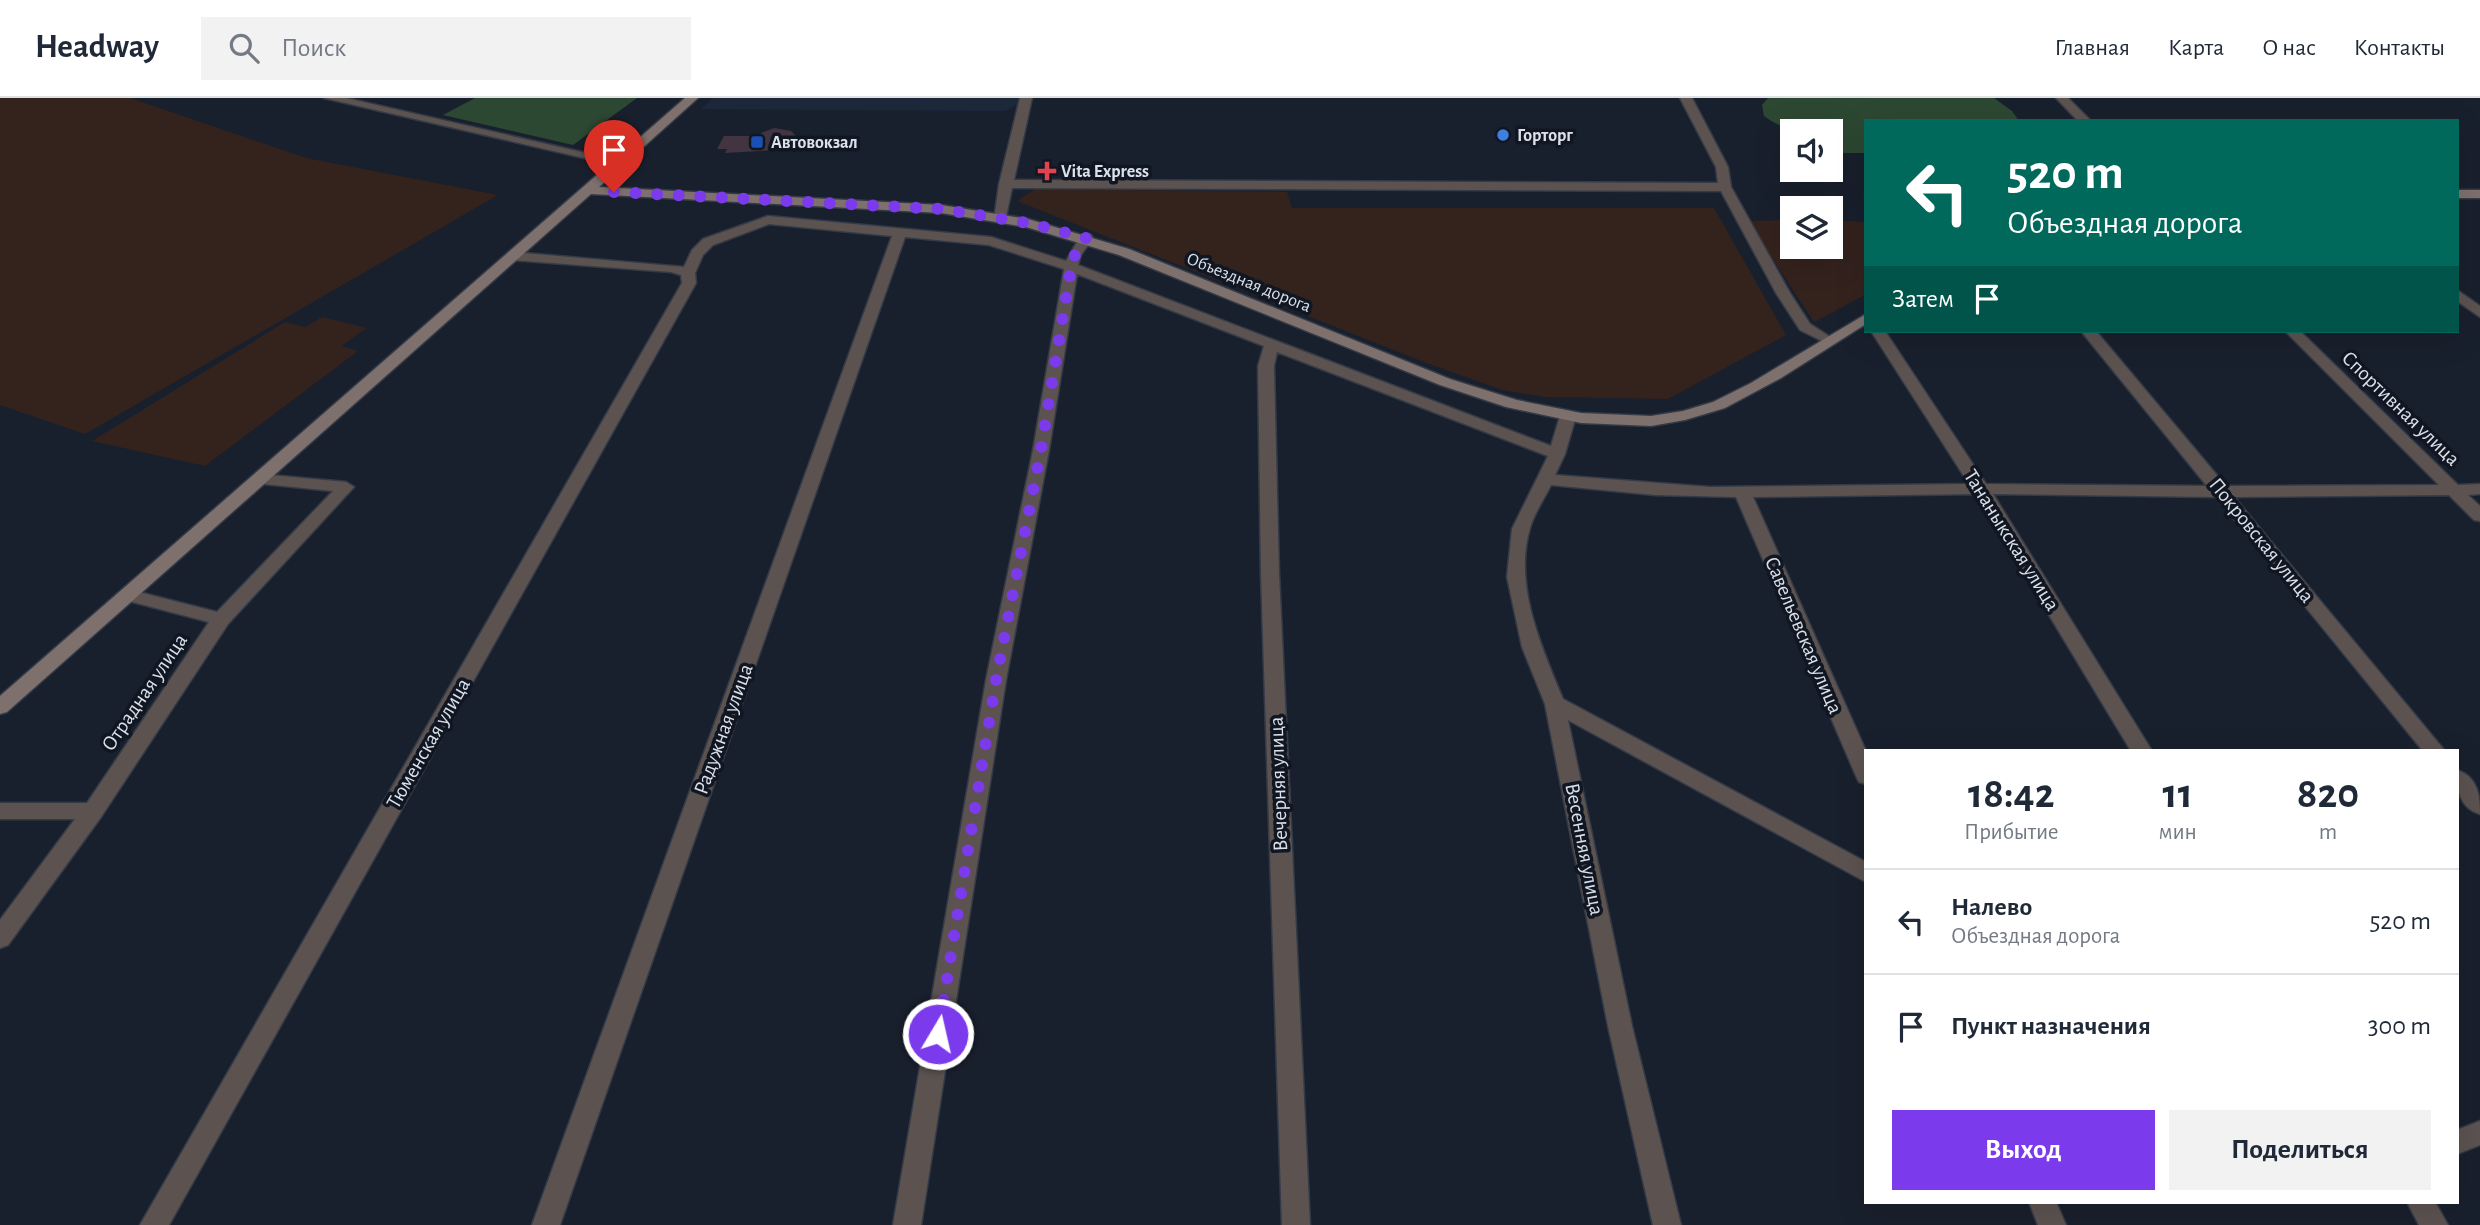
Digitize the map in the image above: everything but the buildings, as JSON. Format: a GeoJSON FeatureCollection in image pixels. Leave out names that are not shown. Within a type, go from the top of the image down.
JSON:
{"type":"FeatureCollection","features":[{"type":"Feature","properties":{"kind":"main road"},"geometry":{"type":"LineString","coordinates":[[0,707],[692,98]]}},
{"type":"Feature","properties":{"kind":"main road","name":"Объездная дорога"},"geometry":{"type":"LineString","coordinates":[[587,190],[901,206],[999,217],[1086,238],[1416,372],[1496,400],[1568,416],[1636,422],[1700,412],[1752,387],[1864,319]]}},
{"type":"Feature","properties":{"kind":"main road"},"geometry":{"type":"LineString","coordinates":[[2459,194],[2480,194]]}},
{"type":"Feature","properties":{"kind":"street"},"geometry":{"type":"LineString","coordinates":[[330,98],[619,162]]}},
{"type":"Feature","properties":{"kind":"street"},"geometry":{"type":"LineString","coordinates":[[999,217],[1026,98]]}},
{"type":"Feature","properties":{"kind":"street"},"geometry":{"type":"LineString","coordinates":[[1686,98],[1722,167],[1725,187],[1797,317],[1805,327],[1828,340]]}},
{"type":"Feature","properties":{"kind":"street"},"geometry":{"type":"LineString","coordinates":[[2062,98],[2083,119]]}},
{"type":"Feature","properties":{"kind":"street"},"geometry":{"type":"LineString","coordinates":[[1005,184],[1725,187]]}},
{"type":"Feature","properties":{"kind":"street","name":"Тюменская улица"},"geometry":{"type":"LineString","coordinates":[[155,1225],[689,283],[681,270],[708,242],[768,220],[990,242],[1071,267],[1557,454]]}},
{"type":"Feature","properties":{"kind":"street","name":"Радужная улица"},"geometry":{"type":"LineString","coordinates":[[546,1225],[900,233]]}},
{"type":"Feature","properties":{"kind":"street"},"geometry":{"type":"LineString","coordinates":[[907,1225],[996,680],[1041,450],[1071,267],[1078,246],[1086,238]]}},
{"type":"Feature","properties":{"kind":"street"},"geometry":{"type":"LineString","coordinates":[[512,256],[681,270]]}},
{"type":"Feature","properties":{"kind":"street"},"geometry":{"type":"LineString","coordinates":[[2459,296],[2480,313]]}},
{"type":"Feature","properties":{"kind":"street","name":"Тананыкская улица"},"geometry":{"type":"LineString","coordinates":[[1879,333],[1980,489],[2141,749]]}},
{"type":"Feature","properties":{"kind":"street","name":"Покровская улица"},"geometry":{"type":"LineString","coordinates":[[2090,333],[2433,749]]}},
{"type":"Feature","properties":{"kind":"street","name":"Спортивная улица"},"geometry":{"type":"LineString","coordinates":[[2293,333],[2480,516]]}},
{"type":"Feature","properties":{"kind":"street","name":"Вечерняя улица"},"geometry":{"type":"LineString","coordinates":[[1272,344],[1266,366],[1270,575],[1296,1225]]}},
{"type":"Feature","properties":{"kind":"street","name":"Весенняя улица"},"geometry":{"type":"LineString","coordinates":[[1568,416],[1557,454],[1521,529],[1516,577],[1532,647],[1555,704],[1620,1026],[1667,1225]]}},
{"type":"Feature","properties":{"kind":"street"},"geometry":{"type":"LineString","coordinates":[[259,479],[346,487]]}},
{"type":"Feature","properties":{"kind":"street"},"geometry":{"type":"LineString","coordinates":[[1546,479],[1596,487],[1743,494],[1980,489],[2480,489]]}},
{"type":"Feature","properties":{"kind":"street","name":"Отрадная улица"},"geometry":{"type":"LineString","coordinates":[[0,939],[93,811],[221,619],[346,487]]}},
{"type":"Feature","properties":{"kind":"street","name":"Савельевская улица"},"geometry":{"type":"LineString","coordinates":[[1743,494],[1864,771]]}},
{"type":"Feature","properties":{"kind":"street"},"geometry":{"type":"LineString","coordinates":[[127,595],[221,619]]}},
{"type":"Feature","properties":{"kind":"street"},"geometry":{"type":"LineString","coordinates":[[1555,704],[1864,872]]}},
{"type":"Feature","properties":{"kind":"street"},"geometry":{"type":"LineString","coordinates":[[2459,780],[2480,806]]}},
{"type":"Feature","properties":{"kind":"street"},"geometry":{"type":"LineString","coordinates":[[0,811],[93,811]]}},
{"type":"Feature","properties":{"kind":"street"},"geometry":{"type":"LineString","coordinates":[[2459,1141],[2480,1133]]}},
{"type":"Feature","properties":{"kind":"street"},"geometry":{"type":"LineString","coordinates":[[2043,1204],[2052,1225]]}},
{"type":"Feature","properties":{"kind":"street"},"geometry":{"type":"LineString","coordinates":[[2421,1204],[2434,1225]]}},
{"type":"Feature","properties":{"kind":"shaded area"},"geometry":{"type":"Polygon","coordinates":[[[0,98],[130,98],[306,158],[498,195],[85,434],[0,405],[0,98]]]}},
{"type":"Feature","properties":{"kind":"shaded area"},"geometry":{"type":"Polygon","coordinates":[[[713,98],[1019,98],[1017,105],[1005,111],[701,109],[713,98]]]}},
{"type":"Feature","properties":{"kind":"shaded area"},"geometry":{"type":"Polygon","coordinates":[[[1035,189],[1287,192],[1292,208],[1714,208],[1786,335],[1668,399],[1546,397],[1502,390],[1424,362],[1017,201],[1035,189]]]}},
{"type":"Feature","properties":{"kind":"shaded area"},"geometry":{"type":"Polygon","coordinates":[[[1780,220],[1780,259],[1843,259],[1843,221],[1864,222],[1864,296],[1814,322],[1748,221],[1780,220]]]}},
{"type":"Feature","properties":{"kind":"shaded area"},"geometry":{"type":"Polygon","coordinates":[[[322,317],[367,328],[341,346],[358,351],[205,466],[92,441],[285,322],[305,327],[322,317]]]}},
{"type":"Feature","properties":{"kind":"green space"},"geometry":{"type":"Polygon","coordinates":[[[475,98],[637,98],[573,145],[443,115],[475,98]]]}},
{"type":"Feature","properties":{"kind":"green space"},"geometry":{"type":"Polygon","coordinates":[[[1768,98],[1994,98],[2012,111],[2018,119],[1864,119],[1864,153],[1843,153],[1843,119],[1780,119],[1780,126],[1764,116],[1762,105],[1768,98]]]}},
{"type":"Feature","properties":{"kind":"place","name":"Горторг"},"geometry":{"type":"Point","coordinates":[1503,135]}},
{"type":"Feature","properties":{"kind":"place","name":"Автовокзал"},"geometry":{"type":"Point","coordinates":[757,142]}},
{"type":"Feature","properties":{"kind":"place","name":"Vita Express"},"geometry":{"type":"Point","coordinates":[1047,171]}},
{"type":"Feature","properties":{"kind":"route"},"geometry":{"type":"LineString","coordinates":[[614,192],[941,209],[1028,223],[1086,238],[1073,255],[1041,450],[996,680],[938,1034]]}}]}
